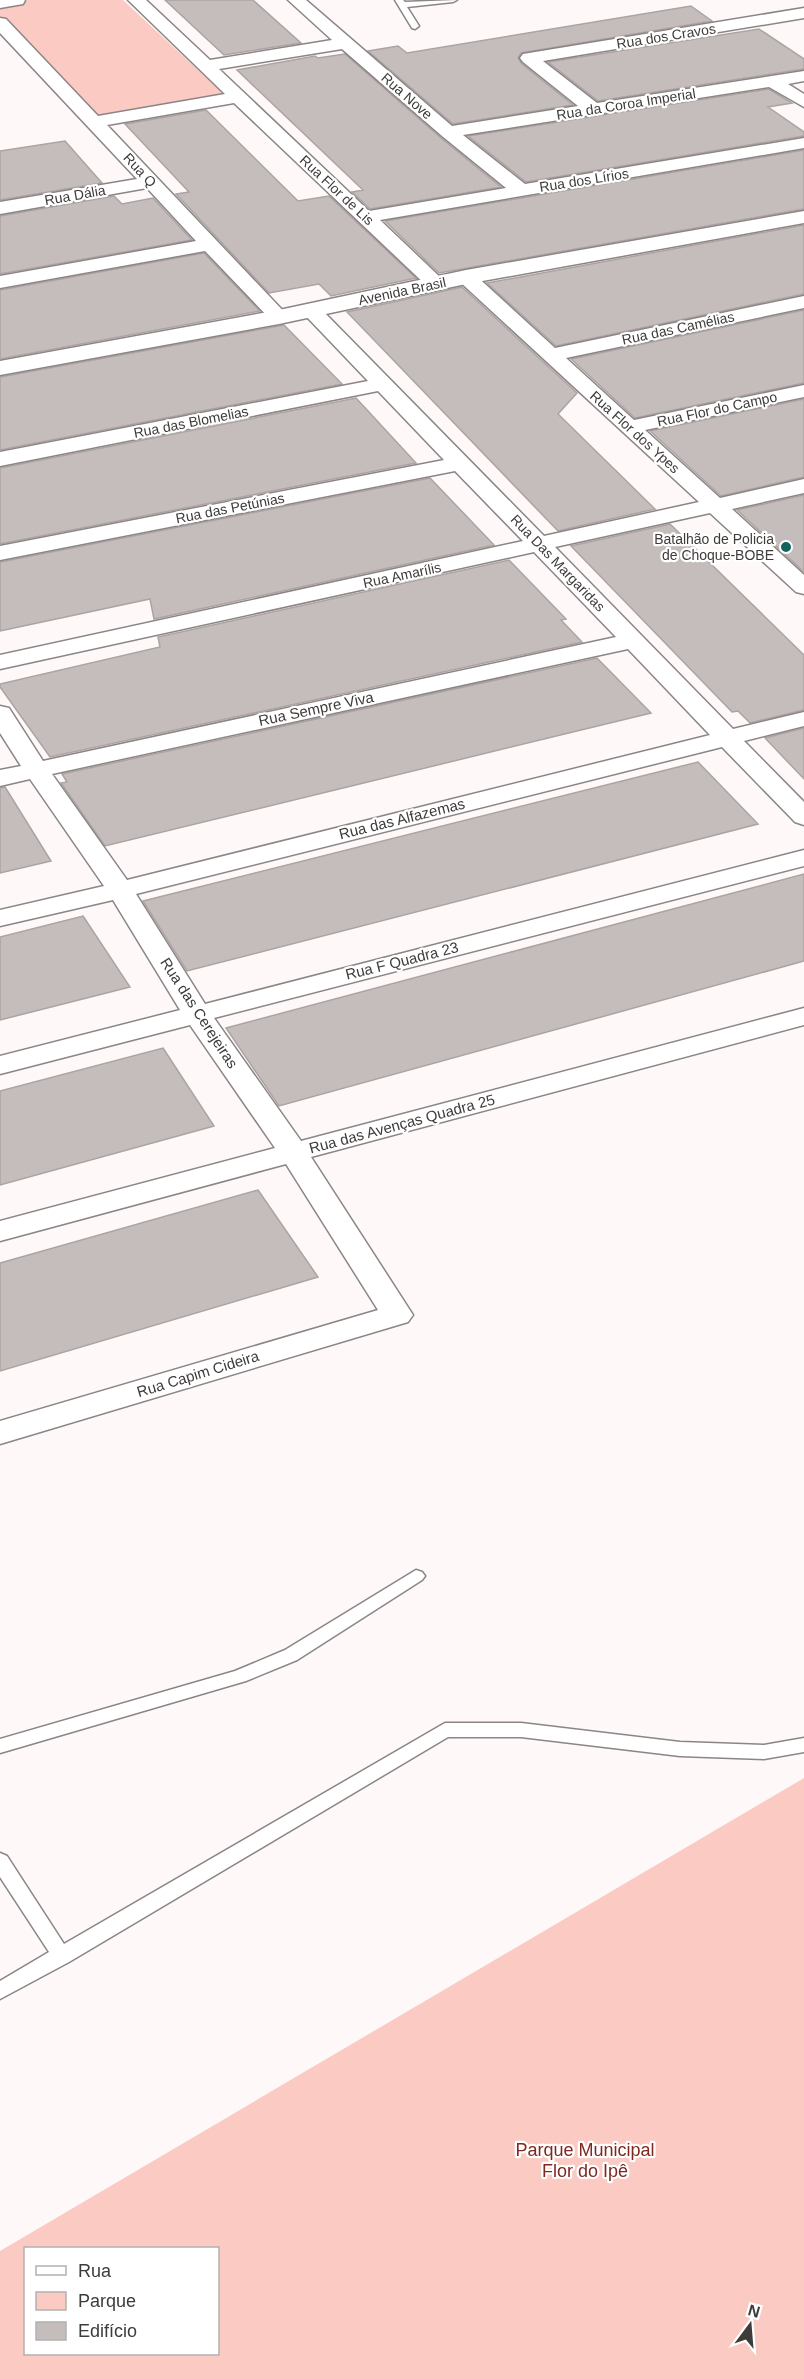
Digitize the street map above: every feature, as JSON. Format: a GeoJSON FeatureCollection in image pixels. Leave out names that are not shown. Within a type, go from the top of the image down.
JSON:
{"type":"FeatureCollection","features":[{"type":"Feature","properties":{"kind":"street"},"geometry":{"type":"LineString","coordinates":[[0,3],[17,0]]}},
{"type":"Feature","properties":{"kind":"street","name":"Rua Flor de Lis"},"geometry":{"type":"LineString","coordinates":[[136,0],[435,283]]}},
{"type":"Feature","properties":{"kind":"street","name":"Rua Nove"},"geometry":{"type":"LineString","coordinates":[[296,0],[448,132],[520,190]]}},
{"type":"Feature","properties":{"kind":"street","name":"Rua dos Cravos"},"geometry":{"type":"LineString","coordinates":[[593,109],[529,58],[804,13]]}},
{"type":"Feature","properties":{"kind":"street","name":"Rua Q"},"geometry":{"type":"LineString","coordinates":[[0,23],[279,317]]}},
{"type":"Feature","properties":{"kind":"street"},"geometry":{"type":"LineString","coordinates":[[208,66],[345,43]]}},
{"type":"Feature","properties":{"kind":"street","name":"Rua da Coroa Imperial"},"geometry":{"type":"LineString","coordinates":[[448,132],[804,76]]}},
{"type":"Feature","properties":{"kind":"street"},"geometry":{"type":"LineString","coordinates":[[773,82],[804,102]]}},
{"type":"Feature","properties":{"kind":"street"},"geometry":{"type":"LineString","coordinates":[[93,122],[238,97]]}},
{"type":"Feature","properties":{"kind":"street","name":"Rua dos Lírios"},"geometry":{"type":"LineString","coordinates":[[365,217],[804,143]]}},
{"type":"Feature","properties":{"kind":"street","name":"Rua Dália"},"geometry":{"type":"LineString","coordinates":[[0,208],[151,182]]}},
{"type":"Feature","properties":{"kind":"street","name":"Avenida Brasil"},"geometry":{"type":"LineString","coordinates":[[0,368],[279,317],[435,283],[804,217]]}},
{"type":"Feature","properties":{"kind":"street"},"geometry":{"type":"LineString","coordinates":[[0,282],[210,244]]}},
{"type":"Feature","properties":{"kind":"street","name":"Rua Flor dos Ypes"},"geometry":{"type":"LineString","coordinates":[[466,278],[804,587]]}},
{"type":"Feature","properties":{"kind":"street","name":"Rua das Camélias"},"geometry":{"type":"LineString","coordinates":[[551,355],[804,302]]}},
{"type":"Feature","properties":{"kind":"street","name":"Rua Das Margaridas"},"geometry":{"type":"LineString","coordinates":[[311,310],[804,817]]}},
{"type":"Feature","properties":{"kind":"street","name":"Rua das Blomelias"},"geometry":{"type":"LineString","coordinates":[[0,459],[383,384]]}},
{"type":"Feature","properties":{"kind":"street","name":"Rua Flor do Campo"},"geometry":{"type":"LineString","coordinates":[[629,427],[804,391]]}},
{"type":"Feature","properties":{"kind":"street","name":"Rua das Petúnias"},"geometry":{"type":"LineString","coordinates":[[0,553],[460,463]]}},
{"type":"Feature","properties":{"kind":"street","name":"Rua Amarílis"},"geometry":{"type":"LineString","coordinates":[[0,662],[804,486]]}},
{"type":"Feature","properties":{"kind":"street","name":"Rua Sempre Viva"},"geometry":{"type":"LineString","coordinates":[[0,778],[633,641]]}},
{"type":"Feature","properties":{"kind":"street","name":"Rua das Cerejeiras"},"geometry":{"type":"LineString","coordinates":[[0,713],[36,770],[120,890],[197,1014],[294,1153],[397,1315]]}},
{"type":"Feature","properties":{"kind":"street","name":"Rua das Alfazemas"},"geometry":{"type":"LineString","coordinates":[[0,918],[804,719]]}},
{"type":"Feature","properties":{"kind":"street","name":"Rua F Quadra 23"},"geometry":{"type":"LineString","coordinates":[[0,1065],[804,858]]}},
{"type":"Feature","properties":{"kind":"street","name":"Rua das Avenças Quadra 25"},"geometry":{"type":"LineString","coordinates":[[0,1232],[804,1016]]}},
{"type":"Feature","properties":{"kind":"street","name":"Rua Capim Cideira"},"geometry":{"type":"LineString","coordinates":[[0,1433],[397,1315]]}},
{"type":"Feature","properties":{"kind":"lane"},"geometry":{"type":"LineString","coordinates":[[400,3],[453,0]]}},
{"type":"Feature","properties":{"kind":"lane"},"geometry":{"type":"LineString","coordinates":[[400,3],[416,26]]}},
{"type":"Feature","properties":{"kind":"lane"},"geometry":{"type":"LineString","coordinates":[[0,1746],[240,1676],[280,1659],[416,1576]]}},
{"type":"Feature","properties":{"kind":"lane"},"geometry":{"type":"LineString","coordinates":[[0,1991],[445,1730],[521,1730],[690,1749],[764,1752],[804,1745]]}},
{"type":"Feature","properties":{"kind":"lane"},"geometry":{"type":"LineString","coordinates":[[0,1861],[62,1956]]}},
{"type":"Feature","properties":{"kind":"green space"},"geometry":{"type":"Polygon","coordinates":[[[29,0],[123,0],[227,97],[98,118],[0,17],[0,4],[29,0]]]}},
{"type":"Feature","properties":{"kind":"green space","name":"Parque Municipal Flor do Ipê"},"geometry":{"type":"Polygon","coordinates":[[[804,1778],[804,2379],[0,2379],[0,2251],[804,1778]]]}},
{"type":"Feature","properties":{"kind":"building"},"geometry":{"type":"Polygon","coordinates":[[[165,0],[253,0],[301,43],[224,55],[165,0]]]}},
{"type":"Feature","properties":{"kind":"building"},"geometry":{"type":"Polygon","coordinates":[[[691,6],[712,21],[521,53],[518,58],[522,64],[573,105],[453,124],[368,51],[398,46],[407,53],[691,6]]]}},
{"type":"Feature","properties":{"kind":"building"},"geometry":{"type":"Polygon","coordinates":[[[759,29],[804,59],[804,69],[598,101],[548,62],[759,29]]]}},
{"type":"Feature","properties":{"kind":"building"},"geometry":{"type":"Polygon","coordinates":[[[345,54],[501,187],[370,209],[352,192],[363,190],[237,70],[315,56],[318,58],[345,54]]]}},
{"type":"Feature","properties":{"kind":"building"},"geometry":{"type":"Polygon","coordinates":[[[769,89],[792,103],[768,107],[804,132],[804,136],[526,182],[468,136],[769,89]]]}},
{"type":"Feature","properties":{"kind":"building"},"geometry":{"type":"Polygon","coordinates":[[[206,110],[298,201],[329,196],[416,278],[331,296],[319,284],[269,293],[176,194],[189,192],[125,124],[206,110]]]}},
{"type":"Feature","properties":{"kind":"building"},"geometry":{"type":"Polygon","coordinates":[[[65,141],[102,183],[0,200],[0,151],[65,141]]]}},
{"type":"Feature","properties":{"kind":"building"},"geometry":{"type":"Polygon","coordinates":[[[804,150],[804,209],[439,273],[385,221],[804,150]]]}},
{"type":"Feature","properties":{"kind":"building"},"geometry":{"type":"Polygon","coordinates":[[[114,196],[122,204],[153,198],[192,240],[0,274],[0,216],[114,196]]]}},
{"type":"Feature","properties":{"kind":"building"},"geometry":{"type":"Polygon","coordinates":[[[804,225],[804,294],[556,346],[487,283],[804,225]]]}},
{"type":"Feature","properties":{"kind":"building"},"geometry":{"type":"Polygon","coordinates":[[[204,253],[260,311],[0,359],[0,290],[204,253]]]}},
{"type":"Feature","properties":{"kind":"building"},"geometry":{"type":"Polygon","coordinates":[[[462,287],[577,393],[558,414],[655,509],[558,531],[347,312],[462,287]]]}},
{"type":"Feature","properties":{"kind":"building"},"geometry":{"type":"Polygon","coordinates":[[[804,310],[804,383],[635,418],[571,359],[804,310]]]}},
{"type":"Feature","properties":{"kind":"building"},"geometry":{"type":"Polygon","coordinates":[[[284,325],[342,384],[0,450],[0,377],[284,325]]]}},
{"type":"Feature","properties":{"kind":"building"},"geometry":{"type":"Polygon","coordinates":[[[356,398],[416,463],[0,544],[0,468],[356,398]]]}},
{"type":"Feature","properties":{"kind":"building"},"geometry":{"type":"Polygon","coordinates":[[[804,399],[804,477],[721,496],[650,431],[804,399]]]}},
{"type":"Feature","properties":{"kind":"building"},"geometry":{"type":"Polygon","coordinates":[[[430,478],[494,545],[154,619],[150,599],[0,631],[0,562],[430,478]]]}},
{"type":"Feature","properties":{"kind":"building","name":"Batalhão de Policia de Choque-BOBE"},"geometry":{"type":"Polygon","coordinates":[[[804,495],[804,572],[737,510],[804,495]]]}},
{"type":"Feature","properties":{"kind":"building"},"geometry":{"type":"Polygon","coordinates":[[[670,524],[804,655],[804,710],[750,723],[738,711],[732,712],[571,546],[670,524]]]}},
{"type":"Feature","properties":{"kind":"building"},"geometry":{"type":"Polygon","coordinates":[[[509,560],[566,619],[561,620],[582,642],[50,757],[0,687],[0,684],[160,647],[158,637],[509,560]]]}},
{"type":"Feature","properties":{"kind":"building"},"geometry":{"type":"Polygon","coordinates":[[[597,658],[651,713],[105,846],[61,783],[67,782],[62,774],[597,658]]]}},
{"type":"Feature","properties":{"kind":"building"},"geometry":{"type":"Polygon","coordinates":[[[804,728],[804,779],[765,738],[804,728]]]}},
{"type":"Feature","properties":{"kind":"building"},"geometry":{"type":"Polygon","coordinates":[[[698,762],[758,824],[187,971],[143,901],[698,762]]]}},
{"type":"Feature","properties":{"kind":"building"},"geometry":{"type":"Polygon","coordinates":[[[5,787],[51,861],[0,873],[0,788],[5,787]]]}},
{"type":"Feature","properties":{"kind":"building"},"geometry":{"type":"Polygon","coordinates":[[[804,874],[804,961],[279,1106],[226,1028],[804,874]]]}},
{"type":"Feature","properties":{"kind":"building"},"geometry":{"type":"Polygon","coordinates":[[[83,916],[130,987],[0,1020],[0,937],[83,916]]]}},
{"type":"Feature","properties":{"kind":"building"},"geometry":{"type":"Polygon","coordinates":[[[163,1048],[214,1126],[0,1185],[0,1091],[163,1048]]]}},
{"type":"Feature","properties":{"kind":"building"},"geometry":{"type":"Polygon","coordinates":[[[258,1190],[318,1277],[0,1371],[0,1263],[258,1190]]]}},
{"type":"Feature","properties":{"kind":"place","name":"Batalhão de Policia de Choque-BOBE"},"geometry":{"type":"Point","coordinates":[786,547]}}]}
